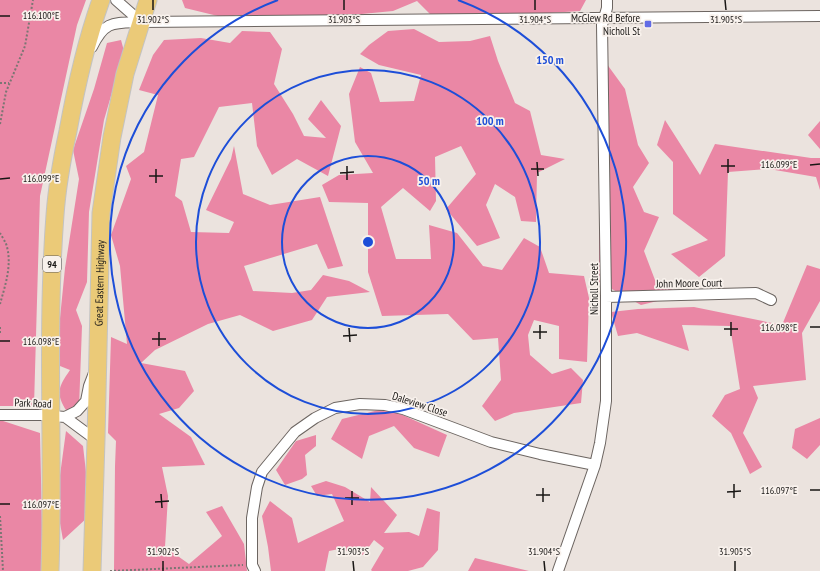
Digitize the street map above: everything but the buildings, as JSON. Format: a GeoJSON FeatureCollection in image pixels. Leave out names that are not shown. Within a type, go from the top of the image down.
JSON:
{"type":"FeatureCollection","features":[{"type":"Feature","properties":{"kind":"highway","name":"94"},"geometry":{"type":"LineString","coordinates":[[50,571],[58,416],[51,293],[55,214],[63,158],[79,78],[85,52],[101,0]]}},
{"type":"Feature","properties":{"kind":"highway","name":"Great Eastern Highway"},"geometry":{"type":"LineString","coordinates":[[92,571],[101,213],[112,137],[125,74],[148,0]]}},
{"type":"Feature","properties":{"kind":"street"},"geometry":{"type":"LineString","coordinates":[[116,0],[141,22]]}},
{"type":"Feature","properties":{"kind":"street","name":"Nicholl Street"},"geometry":{"type":"LineString","coordinates":[[558,571],[595,465],[600,443],[606,401],[602,25],[607,8],[607,0]]}},
{"type":"Feature","properties":{"kind":"street"},"geometry":{"type":"LineString","coordinates":[[79,78],[93,45],[103,29],[112,24],[141,22],[820,16]]}},
{"type":"Feature","properties":{"kind":"street","name":"John Moore Court"},"geometry":{"type":"LineString","coordinates":[[606,297],[756,293],[771,300]]}},
{"type":"Feature","properties":{"kind":"street","name":"Park Road"},"geometry":{"type":"LineString","coordinates":[[0,415],[58,416],[77,411],[86,401],[88,386],[97,364]]}},
{"type":"Feature","properties":{"kind":"street","name":"Daleview Close"},"geometry":{"type":"LineString","coordinates":[[254,568],[252,518],[257,487],[262,472],[295,432],[315,418],[335,408],[360,404],[386,405],[403,409],[491,442],[595,465]]}},
{"type":"Feature","properties":{"kind":"street","name":"Park Road"},"geometry":{"type":"LineString","coordinates":[[58,416],[96,440]]}},
{"type":"Feature","properties":{"kind":"path"},"geometry":{"type":"LineString","coordinates":[[0,124],[6,92],[25,46],[33,0]]}},
{"type":"Feature","properties":{"kind":"path"},"geometry":{"type":"LineString","coordinates":[[0,83],[9,83]]}},
{"type":"Feature","properties":{"kind":"path"},"geometry":{"type":"LineString","coordinates":[[0,232],[7,246],[9,261],[0,304]]}},
{"type":"Feature","properties":{"kind":"path"},"geometry":{"type":"LineString","coordinates":[[0,326],[0,332]]}},
{"type":"Feature","properties":{"kind":"path"},"geometry":{"type":"LineString","coordinates":[[0,516],[3,571]]}},
{"type":"Feature","properties":{"kind":"path"},"geometry":{"type":"LineString","coordinates":[[110,571],[254,568]]}},
{"type":"Feature","properties":{"kind":"shaded area"},"geometry":{"type":"Polygon","coordinates":[[[0,0],[86,0],[77,25],[40,196],[34,406],[0,406],[0,0]]]}},
{"type":"Feature","properties":{"kind":"shaded area"},"geometry":{"type":"Polygon","coordinates":[[[182,0],[586,0],[580,11],[533,14],[432,16],[417,1],[393,11],[320,18],[236,15],[226,18],[185,8],[182,0]]]}},
{"type":"Feature","properties":{"kind":"shaded area"},"geometry":{"type":"Polygon","coordinates":[[[414,29],[439,42],[470,41],[490,36],[498,61],[515,103],[530,111],[541,155],[565,159],[537,173],[536,222],[521,221],[515,197],[495,184],[486,205],[500,238],[477,246],[446,209],[476,174],[461,146],[435,157],[436,201],[430,211],[403,188],[381,207],[396,259],[431,259],[429,225],[457,233],[483,266],[502,270],[524,238],[540,247],[549,273],[584,276],[589,298],[587,362],[559,359],[559,326],[534,320],[528,335],[530,355],[552,374],[571,368],[583,380],[581,403],[514,413],[495,421],[482,406],[501,380],[498,338],[473,340],[448,314],[382,316],[368,272],[368,203],[329,202],[322,185],[339,175],[373,173],[355,142],[349,94],[360,67],[371,73],[380,102],[414,101],[421,75],[379,65],[360,54],[369,45],[388,31],[414,29]]]}},
{"type":"Feature","properties":{"kind":"shaded area"},"geometry":{"type":"Polygon","coordinates":[[[242,31],[270,32],[282,49],[274,84],[293,114],[304,136],[326,138],[308,119],[321,100],[341,126],[328,176],[297,159],[272,175],[257,146],[252,103],[219,107],[194,157],[181,159],[175,196],[182,201],[191,232],[229,233],[234,222],[206,210],[231,159],[234,146],[243,194],[270,205],[320,197],[343,266],[328,269],[317,244],[244,266],[253,291],[292,293],[311,290],[323,275],[349,281],[370,292],[327,297],[312,320],[273,331],[240,315],[208,324],[155,350],[141,363],[185,371],[194,391],[179,408],[159,414],[191,437],[205,465],[162,467],[168,496],[165,547],[189,564],[222,536],[206,512],[222,506],[244,544],[247,571],[114,571],[116,441],[108,433],[111,337],[127,344],[120,266],[111,235],[131,179],[126,166],[144,152],[158,95],[139,90],[153,55],[164,40],[201,38],[230,43],[242,31]]]}},
{"type":"Feature","properties":{"kind":"shaded area"},"geometry":{"type":"Polygon","coordinates":[[[121,40],[124,51],[104,120],[89,212],[87,282],[76,310],[82,326],[79,408],[66,410],[60,399],[60,390],[63,381],[70,370],[60,366],[60,318],[65,268],[79,179],[73,150],[94,89],[107,43],[121,40]]]}},
{"type":"Feature","properties":{"kind":"shaded area"},"geometry":{"type":"Polygon","coordinates":[[[601,56],[625,89],[638,145],[649,163],[633,187],[644,212],[659,217],[644,251],[655,280],[673,283],[670,298],[641,305],[599,282],[599,231],[604,174],[601,56]]]}},
{"type":"Feature","properties":{"kind":"shaded area"},"geometry":{"type":"Polygon","coordinates":[[[665,120],[700,175],[715,144],[820,158],[820,190],[816,177],[769,169],[728,172],[725,256],[699,277],[671,254],[708,240],[673,214],[673,162],[657,145],[665,120]]]}},
{"type":"Feature","properties":{"kind":"shaded area"},"geometry":{"type":"Polygon","coordinates":[[[820,121],[820,149],[808,135],[820,121]]]}},
{"type":"Feature","properties":{"kind":"shaded area"},"geometry":{"type":"Polygon","coordinates":[[[807,265],[820,269],[820,301],[802,333],[806,380],[753,386],[758,398],[743,433],[762,467],[750,474],[731,433],[712,416],[725,395],[740,389],[730,326],[682,325],[689,351],[637,333],[618,336],[611,312],[638,309],[694,307],[782,325],[807,265]]]}},
{"type":"Feature","properties":{"kind":"shaded area"},"geometry":{"type":"Polygon","coordinates":[[[387,408],[447,435],[439,457],[414,448],[394,426],[369,436],[362,459],[331,439],[342,419],[387,408]]]}},
{"type":"Feature","properties":{"kind":"shaded area"},"geometry":{"type":"Polygon","coordinates":[[[820,418],[820,445],[807,459],[792,448],[795,429],[820,418]]]}},
{"type":"Feature","properties":{"kind":"shaded area"},"geometry":{"type":"Polygon","coordinates":[[[0,420],[40,433],[43,571],[0,571],[0,420]]]}},
{"type":"Feature","properties":{"kind":"shaded area"},"geometry":{"type":"Polygon","coordinates":[[[66,431],[83,446],[88,517],[63,540],[58,512],[58,490],[66,431]]]}},
{"type":"Feature","properties":{"kind":"shaded area"},"geometry":{"type":"Polygon","coordinates":[[[316,435],[316,446],[305,455],[307,475],[302,479],[285,485],[276,470],[296,441],[316,435]]]}},
{"type":"Feature","properties":{"kind":"shaded area"},"geometry":{"type":"Polygon","coordinates":[[[326,481],[345,487],[370,502],[371,487],[397,515],[384,533],[409,532],[419,536],[427,508],[440,512],[438,550],[423,567],[408,571],[372,571],[371,570],[384,548],[374,540],[363,555],[339,549],[329,551],[325,571],[271,571],[262,516],[270,501],[292,518],[298,543],[344,521],[332,494],[317,496],[311,486],[326,481]]]}},
{"type":"Feature","properties":{"kind":"shaded area"},"geometry":{"type":"Polygon","coordinates":[[[475,558],[529,571],[468,571],[475,558]]]}},
{"type":"Feature","properties":{"kind":"place","name":"McGlew Rd Before Nicholl St"},"geometry":{"type":"Point","coordinates":[648,24]}}]}
